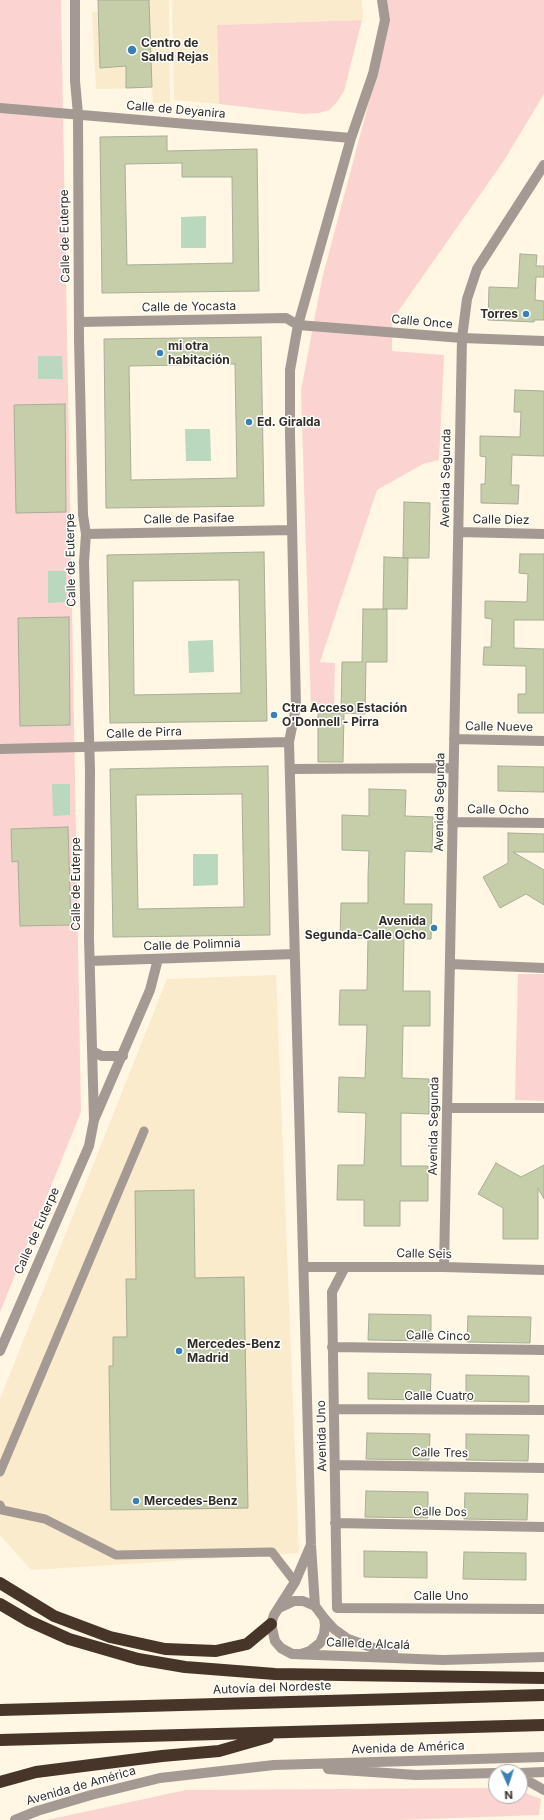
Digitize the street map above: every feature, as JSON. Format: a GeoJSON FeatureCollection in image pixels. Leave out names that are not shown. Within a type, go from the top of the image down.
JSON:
{"type":"FeatureCollection","features":[{"type":"Feature","properties":{"kind":"highway"},"geometry":{"type":"LineString","coordinates":[[0,1583],[54,1616],[110,1637],[166,1649],[216,1651],[247,1644],[270,1624]]}},
{"type":"Feature","properties":{"kind":"highway"},"geometry":{"type":"LineString","coordinates":[[0,1604],[29,1621],[69,1639],[138,1659],[185,1667],[275,1674],[544,1678]]}},
{"type":"Feature","properties":{"kind":"highway","name":"Autovía del Nordeste"},"geometry":{"type":"LineString","coordinates":[[0,1710],[544,1695]]}},
{"type":"Feature","properties":{"kind":"highway"},"geometry":{"type":"LineString","coordinates":[[0,1740],[544,1725]]}},
{"type":"Feature","properties":{"kind":"highway"},"geometry":{"type":"LineString","coordinates":[[0,1782],[36,1772],[219,1750],[284,1732]]}},
{"type":"Feature","properties":{"kind":"street","name":"Calle de Euterpe"},"geometry":{"type":"LineString","coordinates":[[0,1351],[89,1146],[94,1120],[90,961],[89,748],[84,562],[86,534],[83,515],[79,322],[78,114],[75,81],[75,0]]}},
{"type":"Feature","properties":{"kind":"street"},"geometry":{"type":"LineString","coordinates":[[315,1606],[311,1546],[289,742],[296,707],[290,370],[298,325],[351,138],[373,74],[385,20],[382,0]]}},
{"type":"Feature","properties":{"kind":"street","name":"Calle de Deyanira"},"geometry":{"type":"LineString","coordinates":[[0,108],[351,138]]}},
{"type":"Feature","properties":{"kind":"street","name":"Avenida Segunda"},"geometry":{"type":"LineString","coordinates":[[444,1267],[462,338],[467,300],[477,269],[544,164]]}},
{"type":"Feature","properties":{"kind":"street","name":"Calle de Yocasta"},"geometry":{"type":"LineString","coordinates":[[79,322],[286,318],[298,325]]}},
{"type":"Feature","properties":{"kind":"street","name":"Calle Once"},"geometry":{"type":"LineString","coordinates":[[298,325],[462,338],[544,341]]}},
{"type":"Feature","properties":{"kind":"street","name":"Calle de Pasifae"},"geometry":{"type":"LineString","coordinates":[[86,534],[292,530]]}},
{"type":"Feature","properties":{"kind":"street","name":"Calle Diez"},"geometry":{"type":"LineString","coordinates":[[458,532],[544,534]]}},
{"type":"Feature","properties":{"kind":"street","name":"Calle Nueve"},"geometry":{"type":"LineString","coordinates":[[454,739],[544,741]]}},
{"type":"Feature","properties":{"kind":"street","name":"Calle de Pirra"},"geometry":{"type":"LineString","coordinates":[[0,749],[289,742]]}},
{"type":"Feature","properties":{"kind":"street"},"geometry":{"type":"LineString","coordinates":[[290,769],[453,768]]}},
{"type":"Feature","properties":{"kind":"street","name":"Calle Ocho"},"geometry":{"type":"LineString","coordinates":[[452,822],[544,823]]}},
{"type":"Feature","properties":{"kind":"street","name":"Calle de Polimnia"},"geometry":{"type":"LineString","coordinates":[[90,961],[295,954]]}},
{"type":"Feature","properties":{"kind":"street","name":"Calle de Euterpe"},"geometry":{"type":"LineString","coordinates":[[94,1120],[123,1056],[150,990],[158,959]]}},
{"type":"Feature","properties":{"kind":"street"},"geometry":{"type":"LineString","coordinates":[[450,964],[544,968]]}},
{"type":"Feature","properties":{"kind":"street"},"geometry":{"type":"LineString","coordinates":[[92,1051],[102,1056],[123,1056]]}},
{"type":"Feature","properties":{"kind":"street"},"geometry":{"type":"LineString","coordinates":[[447,1108],[544,1108]]}},
{"type":"Feature","properties":{"kind":"street","name":"Calle Seis"},"geometry":{"type":"LineString","coordinates":[[304,1267],[444,1267],[544,1270]]}},
{"type":"Feature","properties":{"kind":"street","name":"Avenida Uno"},"geometry":{"type":"LineString","coordinates":[[337,1608],[335,1523],[336,1464],[332,1347],[332,1292],[345,1267]]}},
{"type":"Feature","properties":{"kind":"street","name":"Calle Cinco"},"geometry":{"type":"LineString","coordinates":[[332,1347],[544,1350]]}},
{"type":"Feature","properties":{"kind":"street","name":"Calle Cuatro"},"geometry":{"type":"LineString","coordinates":[[334,1409],[544,1410]]}},
{"type":"Feature","properties":{"kind":"street","name":"Calle Tres"},"geometry":{"type":"LineString","coordinates":[[336,1464],[544,1468]]}},
{"type":"Feature","properties":{"kind":"street","name":"Calle Dos"},"geometry":{"type":"LineString","coordinates":[[335,1523],[544,1527]]}},
{"type":"Feature","properties":{"kind":"street"},"geometry":{"type":"LineString","coordinates":[[279,1608],[294,1601],[303,1601],[315,1606],[324,1618],[324,1634],[320,1643],[310,1651],[301,1654],[292,1654],[281,1648],[275,1641],[270,1624],[274,1615],[295,1582],[311,1546]]}},
{"type":"Feature","properties":{"kind":"street","name":"Calle Uno"},"geometry":{"type":"LineString","coordinates":[[337,1608],[544,1609]]}},
{"type":"Feature","properties":{"kind":"street","name":"Calle de Alcalá"},"geometry":{"type":"LineString","coordinates":[[324,1618],[334,1629],[348,1639],[382,1651],[443,1660]]}},
{"type":"Feature","properties":{"kind":"street","name":"Calle de Alcalá"},"geometry":{"type":"LineString","coordinates":[[292,1654],[443,1660],[543,1655]]}},
{"type":"Feature","properties":{"kind":"street","name":"Avenida de América"},"geometry":{"type":"LineString","coordinates":[[15,1820],[37,1811],[78,1799],[160,1778],[274,1765],[542,1757]]}},
{"type":"Feature","properties":{"kind":"street","name":"Avenida de América"},"geometry":{"type":"LineString","coordinates":[[274,1765],[416,1775],[488,1774]]}},
{"type":"Feature","properties":{"kind":"street"},"geometry":{"type":"LineString","coordinates":[[528,1772],[544,1772]]}},
{"type":"Feature","properties":{"kind":"street"},"geometry":{"type":"LineString","coordinates":[[528,1781],[544,1790]]}},
{"type":"Feature","properties":{"kind":"lane"},"geometry":{"type":"LineString","coordinates":[[0,1472],[144,1131]]}},
{"type":"Feature","properties":{"kind":"lane"},"geometry":{"type":"LineString","coordinates":[[0,1505],[2,1510],[45,1519],[116,1555],[272,1552],[295,1582]]}},
{"type":"Feature","properties":{"kind":"shaded area"},"geometry":{"type":"Polygon","coordinates":[[[0,0],[61,0],[81,1112],[0,1312],[0,0]]]}},
{"type":"Feature","properties":{"kind":"shaded area","name":"Centro de Salud Rejas"},"geometry":{"type":"Polygon","coordinates":[[[98,0],[169,0],[170,103],[153,103],[152,88],[96,89],[92,12],[98,12],[98,0]]]}},
{"type":"Feature","properties":{"kind":"shaded area"},"geometry":{"type":"Polygon","coordinates":[[[172,0],[362,0],[363,15],[362,20],[217,25],[219,104],[174,100],[172,0]]]}},
{"type":"Feature","properties":{"kind":"shaded area"},"geometry":{"type":"Polygon","coordinates":[[[378,0],[544,0],[544,94],[503,162],[392,320],[392,351],[444,355],[439,460],[423,464],[377,490],[320,662],[335,663],[334,708],[311,708],[301,390],[322,279],[383,49],[378,0]]]}},
{"type":"Feature","properties":{"kind":"shaded area"},"geometry":{"type":"Polygon","coordinates":[[[362,20],[344,91],[337,102],[329,110],[319,113],[304,114],[219,104],[217,25],[362,20]]]}},
{"type":"Feature","properties":{"kind":"shaded area"},"geometry":{"type":"Polygon","coordinates":[[[206,216],[206,248],[181,248],[181,217],[206,216]]]}},
{"type":"Feature","properties":{"kind":"shaded area"},"geometry":{"type":"Polygon","coordinates":[[[38,356],[62,356],[63,379],[38,379],[38,356]]]}},
{"type":"Feature","properties":{"kind":"shaded area"},"geometry":{"type":"Polygon","coordinates":[[[185,429],[210,429],[211,461],[186,461],[185,429]]]}},
{"type":"Feature","properties":{"kind":"shaded area"},"geometry":{"type":"Polygon","coordinates":[[[48,571],[66,571],[66,602],[48,603],[48,571]]]}},
{"type":"Feature","properties":{"kind":"shaded area"},"geometry":{"type":"Polygon","coordinates":[[[213,640],[214,672],[189,673],[188,641],[213,640]]]}},
{"type":"Feature","properties":{"kind":"shaded area"},"geometry":{"type":"Polygon","coordinates":[[[52,784],[70,784],[70,815],[53,816],[52,784]]]}},
{"type":"Feature","properties":{"kind":"shaded area"},"geometry":{"type":"Polygon","coordinates":[[[193,854],[218,854],[218,885],[193,886],[193,854]]]}},
{"type":"Feature","properties":{"kind":"shaded area"},"geometry":{"type":"Polygon","coordinates":[[[518,974],[544,974],[544,1101],[515,1100],[518,974]]]}},
{"type":"Feature","properties":{"kind":"shaded area"},"geometry":{"type":"Polygon","coordinates":[[[276,975],[299,1553],[31,1570],[0,1535],[0,1399],[167,979],[276,975]]]}},
{"type":"Feature","properties":{"kind":"shaded area"},"geometry":{"type":"Polygon","coordinates":[[[488,1788],[488,1804],[528,1804],[528,1794],[541,1799],[539,1815],[399,1820],[47,1820],[186,1790],[488,1788]]]}},
{"type":"Feature","properties":{"kind":"building"},"geometry":{"type":"Polygon","coordinates":[[[98,0],[149,0],[152,87],[126,88],[126,66],[100,68],[98,0]]]}},
{"type":"Feature","properties":{"kind":"building"},"geometry":{"type":"Polygon","coordinates":[[[167,136],[167,151],[257,149],[259,291],[102,293],[100,137],[167,136]],[[182,163],[125,164],[127,265],[233,263],[232,177],[182,177],[182,163]]]}},
{"type":"Feature","properties":{"kind":"building"},"geometry":{"type":"Polygon","coordinates":[[[520,254],[537,255],[536,266],[544,266],[544,277],[536,277],[535,300],[544,301],[544,320],[534,320],[534,322],[488,320],[489,287],[518,288],[520,254]]]}},
{"type":"Feature","properties":{"kind":"building","name":"Ed. Giralda"},"geometry":{"type":"Polygon","coordinates":[[[261,337],[264,506],[106,508],[104,339],[261,337]],[[235,364],[129,366],[131,480],[237,478],[235,364]]]}},
{"type":"Feature","properties":{"kind":"building"},"geometry":{"type":"Polygon","coordinates":[[[515,390],[544,391],[544,456],[512,455],[511,485],[519,485],[518,504],[481,503],[481,484],[485,484],[486,457],[480,456],[480,436],[520,437],[521,412],[514,412],[515,390]]]}},
{"type":"Feature","properties":{"kind":"building"},"geometry":{"type":"Polygon","coordinates":[[[65,404],[66,512],[16,513],[14,405],[65,404]]]}},
{"type":"Feature","properties":{"kind":"building"},"geometry":{"type":"Polygon","coordinates":[[[404,502],[430,503],[429,558],[403,558],[404,502]]]}},
{"type":"Feature","properties":{"kind":"building"},"geometry":{"type":"Polygon","coordinates":[[[264,552],[267,721],[110,723],[107,555],[264,552]],[[239,580],[133,581],[134,695],[241,693],[239,580]]]}},
{"type":"Feature","properties":{"kind":"building"},"geometry":{"type":"Polygon","coordinates":[[[520,554],[544,554],[544,620],[514,620],[514,648],[544,649],[544,713],[518,713],[518,694],[526,694],[526,666],[483,665],[484,647],[491,647],[492,619],[485,618],[485,601],[527,602],[528,574],[519,573],[520,554]]]}},
{"type":"Feature","properties":{"kind":"building"},"geometry":{"type":"Polygon","coordinates":[[[384,557],[408,558],[407,609],[383,609],[384,557]]]}},
{"type":"Feature","properties":{"kind":"building"},"geometry":{"type":"Polygon","coordinates":[[[363,609],[387,609],[387,662],[366,662],[365,714],[341,713],[342,662],[362,662],[363,609]]]}},
{"type":"Feature","properties":{"kind":"building"},"geometry":{"type":"Polygon","coordinates":[[[69,617],[70,725],[20,726],[18,618],[69,617]]]}},
{"type":"Feature","properties":{"kind":"building"},"geometry":{"type":"Polygon","coordinates":[[[318,713],[344,713],[343,762],[318,762],[318,713]]]}},
{"type":"Feature","properties":{"kind":"building"},"geometry":{"type":"Polygon","coordinates":[[[268,766],[270,935],[113,937],[110,769],[268,766]],[[242,794],[136,795],[138,909],[244,907],[242,794]]]}},
{"type":"Feature","properties":{"kind":"building"},"geometry":{"type":"Polygon","coordinates":[[[498,766],[544,767],[544,792],[498,791],[498,766]]]}},
{"type":"Feature","properties":{"kind":"building"},"geometry":{"type":"Polygon","coordinates":[[[369,789],[406,790],[405,816],[433,817],[432,852],[405,851],[404,904],[432,904],[431,939],[404,938],[403,991],[430,991],[430,1026],[403,1026],[402,1078],[429,1079],[429,1114],[401,1113],[401,1166],[428,1166],[428,1201],[400,1201],[400,1226],[364,1226],[364,1200],[337,1200],[338,1165],[364,1165],[366,1113],[338,1112],[339,1077],[365,1078],[367,1025],[339,1025],[340,990],[367,990],[368,938],[340,938],[341,903],[368,903],[369,851],[342,850],[342,815],[369,816],[369,789]]]}},
{"type":"Feature","properties":{"kind":"building"},"geometry":{"type":"Polygon","coordinates":[[[68,827],[71,925],[20,926],[18,861],[12,862],[11,829],[68,827]]]}},
{"type":"Feature","properties":{"kind":"building"},"geometry":{"type":"Polygon","coordinates":[[[508,833],[544,834],[544,852],[513,852],[544,870],[544,905],[526,894],[500,908],[483,877],[508,863],[508,833]]]}},
{"type":"Feature","properties":{"kind":"building"},"geometry":{"type":"Polygon","coordinates":[[[496,1163],[521,1177],[544,1165],[544,1199],[538,1188],[538,1239],[503,1239],[503,1208],[478,1194],[496,1163]]]}},
{"type":"Feature","properties":{"kind":"building","name":"Mercedes-Benz Madrid"},"geometry":{"type":"Polygon","coordinates":[[[194,1190],[195,1278],[244,1277],[248,1508],[111,1510],[109,1366],[113,1366],[113,1337],[127,1337],[126,1279],[136,1279],[135,1191],[194,1190]]]}},
{"type":"Feature","properties":{"kind":"building"},"geometry":{"type":"Polygon","coordinates":[[[369,1314],[431,1315],[431,1341],[368,1340],[369,1314]]]}},
{"type":"Feature","properties":{"kind":"building"},"geometry":{"type":"Polygon","coordinates":[[[468,1316],[531,1317],[530,1343],[467,1342],[468,1316]]]}},
{"type":"Feature","properties":{"kind":"building"},"geometry":{"type":"Polygon","coordinates":[[[368,1373],[431,1374],[430,1400],[368,1399],[368,1373]]]}},
{"type":"Feature","properties":{"kind":"building"},"geometry":{"type":"Polygon","coordinates":[[[466,1375],[529,1376],[529,1402],[466,1401],[466,1375]]]}},
{"type":"Feature","properties":{"kind":"building"},"geometry":{"type":"Polygon","coordinates":[[[367,1433],[430,1434],[429,1460],[366,1459],[367,1433]]]}},
{"type":"Feature","properties":{"kind":"building"},"geometry":{"type":"Polygon","coordinates":[[[466,1434],[529,1435],[528,1461],[466,1460],[466,1434]]]}},
{"type":"Feature","properties":{"kind":"building"},"geometry":{"type":"Polygon","coordinates":[[[366,1491],[428,1492],[428,1518],[365,1517],[366,1491]]]}},
{"type":"Feature","properties":{"kind":"building"},"geometry":{"type":"Polygon","coordinates":[[[465,1493],[528,1494],[527,1520],[464,1519],[465,1493]]]}},
{"type":"Feature","properties":{"kind":"building"},"geometry":{"type":"Polygon","coordinates":[[[364,1551],[427,1552],[427,1578],[364,1577],[364,1551]]]}},
{"type":"Feature","properties":{"kind":"building"},"geometry":{"type":"Polygon","coordinates":[[[464,1552],[526,1553],[526,1580],[463,1579],[464,1552]]]}},
{"type":"Feature","properties":{"kind":"place","name":"Centro de Salud Rejas"},"geometry":{"type":"Point","coordinates":[132,50]}},
{"type":"Feature","properties":{"kind":"place","name":"Torres"},"geometry":{"type":"Point","coordinates":[526,314]}},
{"type":"Feature","properties":{"kind":"place","name":"mi otra habitación"},"geometry":{"type":"Point","coordinates":[160,353]}},
{"type":"Feature","properties":{"kind":"place","name":"Ed. Giralda"},"geometry":{"type":"Point","coordinates":[249,422]}},
{"type":"Feature","properties":{"kind":"place","name":"Ctra Acceso Estación O'Donnell - Pirra"},"geometry":{"type":"Point","coordinates":[274,715]}},
{"type":"Feature","properties":{"kind":"place","name":"Avenida Segunda-Calle Ocho"},"geometry":{"type":"Point","coordinates":[434,928]}},
{"type":"Feature","properties":{"kind":"place","name":"Mercedes-Benz Madrid"},"geometry":{"type":"Point","coordinates":[179,1351]}},
{"type":"Feature","properties":{"kind":"place","name":"Mercedes-Benz"},"geometry":{"type":"Point","coordinates":[136,1501]}}]}
